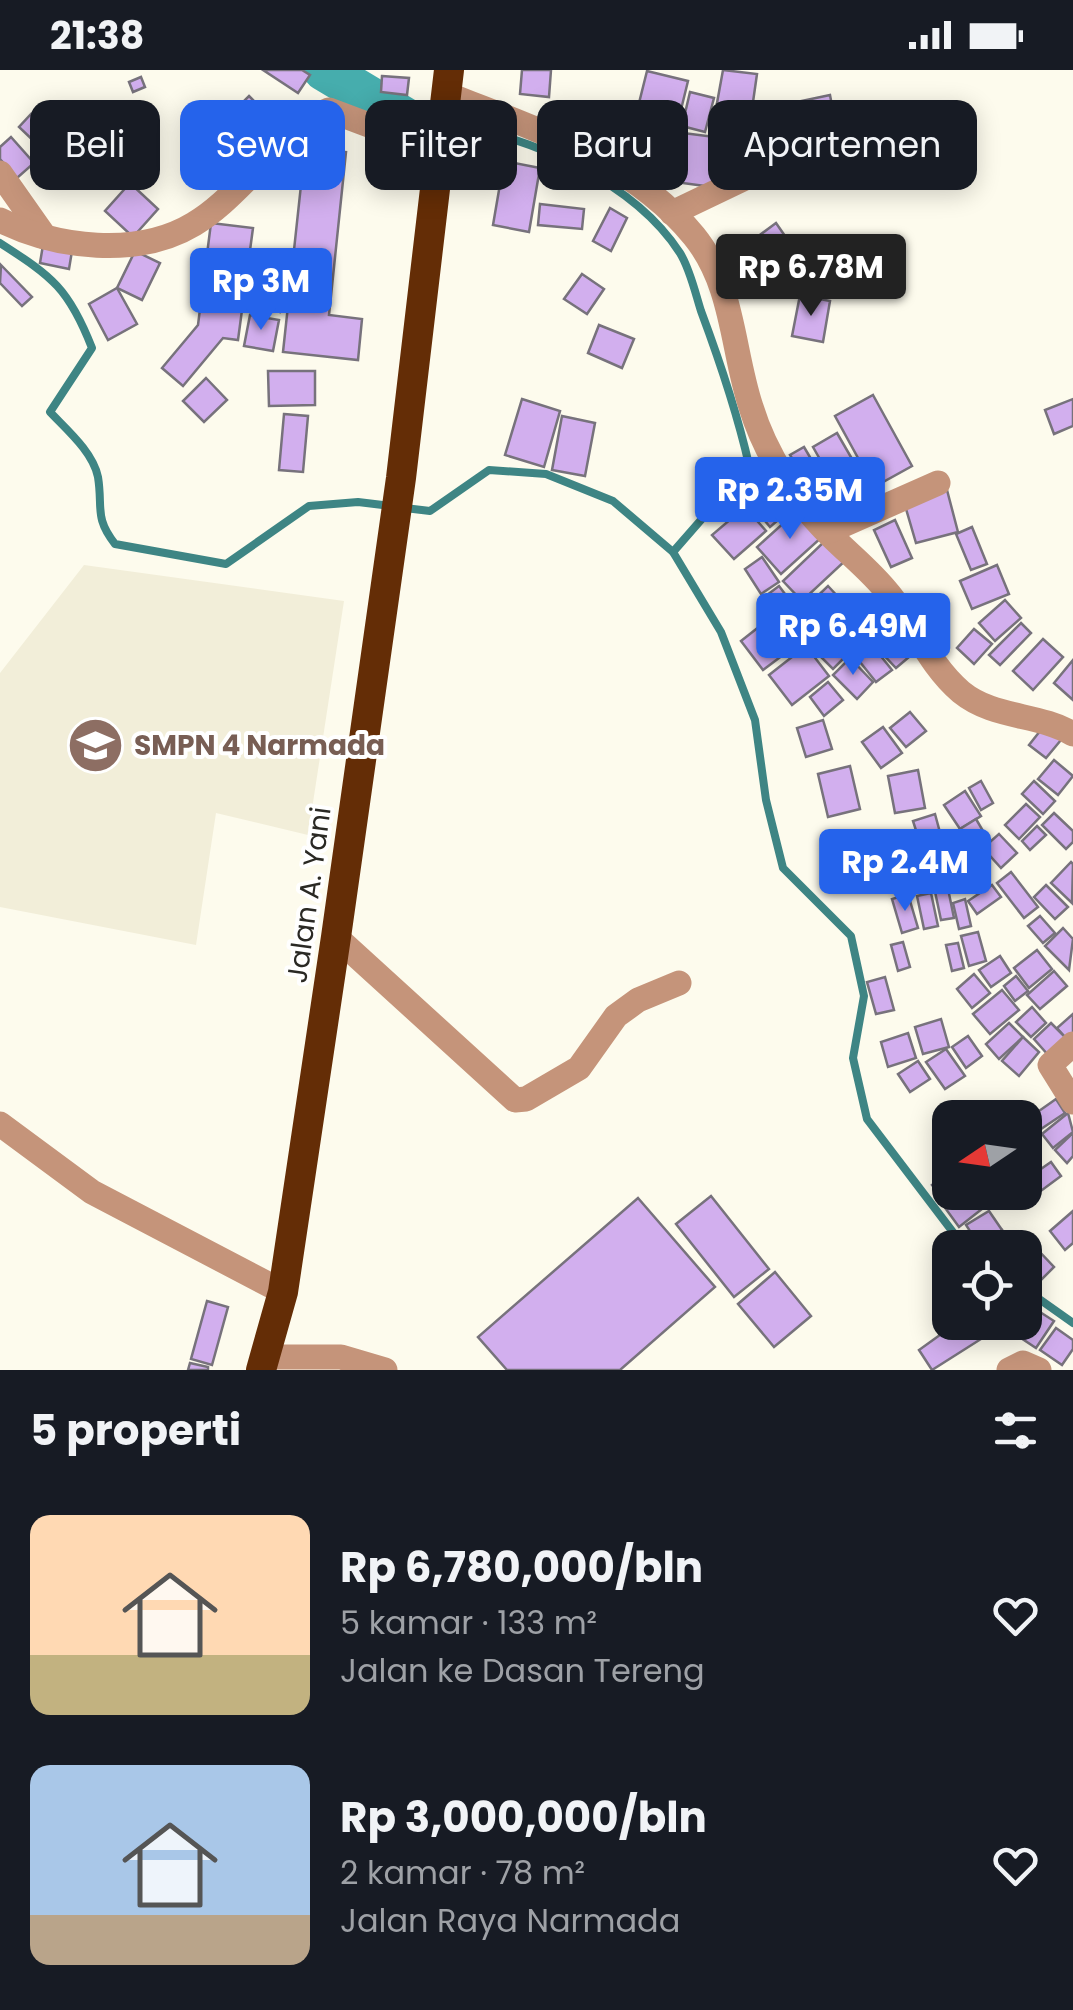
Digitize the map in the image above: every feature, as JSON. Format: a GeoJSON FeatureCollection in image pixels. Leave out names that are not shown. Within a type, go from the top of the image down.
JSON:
{"type":"FeatureCollection","features":[{"type":"Feature","properties":{"kind":"highway","name":"Jalan A. Yani"},"geometry":{"type":"LineString","coordinates":[[263,1364],[282,1292],[336,937],[397,507],[434,190]]}},
{"type":"Feature","properties":{"kind":"street"},"geometry":{"type":"LineString","coordinates":[[0,220],[44,236],[98,244],[173,235],[222,203],[303,125],[329,110],[365,111]]}},
{"type":"Feature","properties":{"kind":"street"},"geometry":{"type":"LineString","coordinates":[[517,129],[562,139],[604,162],[672,213],[706,252],[718,276],[751,408],[765,442],[827,532],[877,579],[943,673],[966,696],[1002,714],[1070,726]]}},
{"type":"Feature","properties":{"kind":"street"},"geometry":{"type":"LineString","coordinates":[[0,174],[44,236]]}},
{"type":"Feature","properties":{"kind":"street"},"geometry":{"type":"LineString","coordinates":[[672,213],[720,190]]}},
{"type":"Feature","properties":{"kind":"street"},"geometry":{"type":"LineString","coordinates":[[827,532],[938,484]]}},
{"type":"Feature","properties":{"kind":"street"},"geometry":{"type":"LineString","coordinates":[[336,937],[515,1100],[526,1098],[579,1068],[616,1016],[638,1000],[678,983]]}},
{"type":"Feature","properties":{"kind":"street"},"geometry":{"type":"LineString","coordinates":[[1073,1044],[1050,1064],[1073,1102]]}},
{"type":"Feature","properties":{"kind":"street"},"geometry":{"type":"LineString","coordinates":[[0,1124],[92,1192],[282,1292]]}},
{"type":"Feature","properties":{"kind":"street"},"geometry":{"type":"LineString","coordinates":[[263,1364],[341,1357],[384,1370]]}},
{"type":"Feature","properties":{"kind":"street"},"geometry":{"type":"LineString","coordinates":[[1009,1370],[1024,1362],[1039,1370]]}},
{"type":"Feature","properties":{"kind":"shaded area"},"geometry":{"type":"Polygon","coordinates":[[[84,565],[344,601],[308,835],[216,813],[196,945],[0,907],[0,673],[84,565]]]}},
{"type":"Feature","properties":{"kind":"building"},"geometry":{"type":"Polygon","coordinates":[[[263,70],[302,70],[310,75],[298,93],[263,70]]]}},
{"type":"Feature","properties":{"kind":"building"},"geometry":{"type":"Polygon","coordinates":[[[522,70],[551,70],[549,97],[520,94],[522,70]]]}},
{"type":"Feature","properties":{"kind":"building"},"geometry":{"type":"Polygon","coordinates":[[[723,70],[757,74],[753,100],[718,100],[723,70]]]}},
{"type":"Feature","properties":{"kind":"building"},"geometry":{"type":"Polygon","coordinates":[[[647,71],[688,81],[683,100],[640,100],[647,71]]]}},
{"type":"Feature","properties":{"kind":"building"},"geometry":{"type":"Polygon","coordinates":[[[382,76],[409,78],[407,95],[381,92],[382,76]]]}},
{"type":"Feature","properties":{"kind":"building"},"geometry":{"type":"Polygon","coordinates":[[[141,77],[145,87],[133,92],[129,82],[141,77]]]}},
{"type":"Feature","properties":{"kind":"building"},"geometry":{"type":"Polygon","coordinates":[[[690,92],[714,98],[708,100],[705,132],[688,128],[690,92]]]}},
{"type":"Feature","properties":{"kind":"building"},"geometry":{"type":"Polygon","coordinates":[[[30,115],[30,138],[19,127],[30,115]]]}},
{"type":"Feature","properties":{"kind":"building"},"geometry":{"type":"Polygon","coordinates":[[[688,134],[708,136],[708,186],[688,184],[688,134]]]}},
{"type":"Feature","properties":{"kind":"building"},"geometry":{"type":"Polygon","coordinates":[[[11,137],[30,158],[30,167],[17,178],[0,159],[0,147],[11,137]]]}},
{"type":"Feature","properties":{"kind":"building"},"geometry":{"type":"Polygon","coordinates":[[[517,164],[537,167],[529,232],[493,225],[499,190],[517,190],[517,164]]]}},
{"type":"Feature","properties":{"kind":"building"},"geometry":{"type":"Polygon","coordinates":[[[124,190],[138,190],[158,209],[133,237],[105,211],[124,190]]]}},
{"type":"Feature","properties":{"kind":"building"},"geometry":{"type":"Polygon","coordinates":[[[300,190],[342,190],[329,315],[362,319],[358,360],[283,352],[300,190]]]}},
{"type":"Feature","properties":{"kind":"building"},"geometry":{"type":"Polygon","coordinates":[[[540,204],[584,209],[582,229],[538,225],[540,204]]]}},
{"type":"Feature","properties":{"kind":"building"},"geometry":{"type":"Polygon","coordinates":[[[610,208],[627,218],[611,251],[593,241],[610,208]]]}},
{"type":"Feature","properties":{"kind":"building"},"geometry":{"type":"Polygon","coordinates":[[[211,223],[253,228],[238,340],[223,338],[183,386],[162,368],[198,325],[211,223]]]}},
{"type":"Feature","properties":{"kind":"building"},"geometry":{"type":"Polygon","coordinates":[[[776,223],[801,259],[779,276],[753,240],[776,223]]]}},
{"type":"Feature","properties":{"kind":"building"},"geometry":{"type":"Polygon","coordinates":[[[43,245],[72,251],[69,269],[40,263],[43,245]]]}},
{"type":"Feature","properties":{"kind":"building"},"geometry":{"type":"Polygon","coordinates":[[[135,251],[160,263],[142,300],[117,288],[135,251]]]}},
{"type":"Feature","properties":{"kind":"building"},"geometry":{"type":"Polygon","coordinates":[[[257,263],[288,269],[280,312],[249,306],[257,263]]]}},
{"type":"Feature","properties":{"kind":"building"},"geometry":{"type":"Polygon","coordinates":[[[1,265],[32,297],[22,306],[0,283],[1,265]]]}},
{"type":"Feature","properties":{"kind":"building"},"geometry":{"type":"Polygon","coordinates":[[[582,274],[604,289],[587,314],[564,299],[582,274]]]}},
{"type":"Feature","properties":{"kind":"building"},"geometry":{"type":"Polygon","coordinates":[[[117,288],[137,324],[108,340],[89,304],[117,288]]]}},
{"type":"Feature","properties":{"kind":"building"},"geometry":{"type":"Polygon","coordinates":[[[800,295],[830,301],[823,342],[792,336],[800,295]]]}},
{"type":"Feature","properties":{"kind":"building"},"geometry":{"type":"Polygon","coordinates":[[[250,315],[279,320],[273,351],[244,346],[250,315]]]}},
{"type":"Feature","properties":{"kind":"building"},"geometry":{"type":"Polygon","coordinates":[[[599,325],[634,339],[622,368],[588,353],[599,325]]]}},
{"type":"Feature","properties":{"kind":"building"},"geometry":{"type":"Polygon","coordinates":[[[268,371],[315,371],[315,405],[269,406],[268,371]]]}},
{"type":"Feature","properties":{"kind":"building"},"geometry":{"type":"Polygon","coordinates":[[[206,378],[227,400],[204,422],[183,401],[206,378]]]}},
{"type":"Feature","properties":{"kind":"building"},"geometry":{"type":"Polygon","coordinates":[[[873,395],[912,466],[874,487],[835,416],[873,395]]]}},
{"type":"Feature","properties":{"kind":"building"},"geometry":{"type":"Polygon","coordinates":[[[522,399],[560,411],[544,467],[505,455],[522,399]]]}},
{"type":"Feature","properties":{"kind":"building"},"geometry":{"type":"Polygon","coordinates":[[[1073,399],[1073,426],[1054,434],[1045,410],[1073,399]]]}},
{"type":"Feature","properties":{"kind":"building"},"geometry":{"type":"Polygon","coordinates":[[[284,414],[308,416],[303,472],[279,470],[284,414]]]}},
{"type":"Feature","properties":{"kind":"building"},"geometry":{"type":"Polygon","coordinates":[[[562,416],[595,423],[585,476],[552,470],[562,416]]]}},
{"type":"Feature","properties":{"kind":"building"},"geometry":{"type":"Polygon","coordinates":[[[837,433],[866,483],[842,498],[813,447],[837,433]]]}},
{"type":"Feature","properties":{"kind":"building"},"geometry":{"type":"Polygon","coordinates":[[[804,447],[834,498],[821,506],[790,455],[804,447]]]}},
{"type":"Feature","properties":{"kind":"building"},"geometry":{"type":"Polygon","coordinates":[[[780,479],[799,502],[770,527],[751,504],[780,479]]]}},
{"type":"Feature","properties":{"kind":"building"},"geometry":{"type":"Polygon","coordinates":[[[947,490],[958,532],[916,543],[904,502],[947,490]]]}},
{"type":"Feature","properties":{"kind":"building"},"geometry":{"type":"Polygon","coordinates":[[[745,507],[766,531],[734,559],[712,535],[745,507]]]}},
{"type":"Feature","properties":{"kind":"building"},"geometry":{"type":"Polygon","coordinates":[[[798,510],[822,537],[781,574],[757,547],[798,510]]]}},
{"type":"Feature","properties":{"kind":"building"},"geometry":{"type":"Polygon","coordinates":[[[895,520],[912,558],[891,567],[874,530],[895,520]]]}},
{"type":"Feature","properties":{"kind":"building"},"geometry":{"type":"Polygon","coordinates":[[[972,527],[987,564],[971,570],[956,534],[972,527]]]}},
{"type":"Feature","properties":{"kind":"building"},"geometry":{"type":"Polygon","coordinates":[[[827,539],[846,560],[802,601],[783,581],[827,539]]]}},
{"type":"Feature","properties":{"kind":"building"},"geometry":{"type":"Polygon","coordinates":[[[762,557],[779,582],[761,594],[745,569],[762,557]]]}},
{"type":"Feature","properties":{"kind":"building"},"geometry":{"type":"Polygon","coordinates":[[[997,565],[1009,594],[972,609],[960,581],[997,565]]]}},
{"type":"Feature","properties":{"kind":"building"},"geometry":{"type":"Polygon","coordinates":[[[779,586],[812,630],[792,645],[759,601],[779,586]]]}},
{"type":"Feature","properties":{"kind":"building"},"geometry":{"type":"Polygon","coordinates":[[[828,586],[852,612],[830,633],[806,607],[828,586]]]}},
{"type":"Feature","properties":{"kind":"building"},"geometry":{"type":"Polygon","coordinates":[[[880,593],[901,614],[876,637],[856,616],[880,593]]]}},
{"type":"Feature","properties":{"kind":"building"},"geometry":{"type":"Polygon","coordinates":[[[1005,600],[1021,618],[995,641],[979,623],[1005,600]]]}},
{"type":"Feature","properties":{"kind":"building"},"geometry":{"type":"Polygon","coordinates":[[[769,619],[791,649],[763,670],[741,641],[769,619]]]}},
{"type":"Feature","properties":{"kind":"building"},"geometry":{"type":"Polygon","coordinates":[[[847,621],[866,641],[853,654],[834,633],[847,621]]]}},
{"type":"Feature","properties":{"kind":"building"},"geometry":{"type":"Polygon","coordinates":[[[1021,623],[1031,633],[1000,665],[989,655],[1021,623]]]}},
{"type":"Feature","properties":{"kind":"building"},"geometry":{"type":"Polygon","coordinates":[[[974,629],[992,644],[974,664],[957,648],[974,629]]]}},
{"type":"Feature","properties":{"kind":"building"},"geometry":{"type":"Polygon","coordinates":[[[900,632],[916,651],[896,668],[879,650],[900,632]]]}},
{"type":"Feature","properties":{"kind":"building"},"geometry":{"type":"Polygon","coordinates":[[[830,636],[848,654],[833,669],[815,651],[830,636]]]}},
{"type":"Feature","properties":{"kind":"building"},"geometry":{"type":"Polygon","coordinates":[[[1043,639],[1063,657],[1033,690],[1013,671],[1043,639]]]}},
{"type":"Feature","properties":{"kind":"building"},"geometry":{"type":"Polygon","coordinates":[[[871,644],[892,670],[876,682],[856,657],[871,644]]]}},
{"type":"Feature","properties":{"kind":"building"},"geometry":{"type":"Polygon","coordinates":[[[806,646],[829,676],[792,705],[769,675],[806,646]]]}},
{"type":"Feature","properties":{"kind":"building"},"geometry":{"type":"Polygon","coordinates":[[[850,658],[873,682],[857,699],[833,675],[850,658]]]}},
{"type":"Feature","properties":{"kind":"building"},"geometry":{"type":"Polygon","coordinates":[[[1073,660],[1073,700],[1054,683],[1073,660]]]}},
{"type":"Feature","properties":{"kind":"building"},"geometry":{"type":"Polygon","coordinates":[[[828,682],[843,700],[824,716],[810,697],[828,682]]]}},
{"type":"Feature","properties":{"kind":"building"},"geometry":{"type":"Polygon","coordinates":[[[910,712],[926,731],[906,747],[890,728],[910,712]]]}},
{"type":"Feature","properties":{"kind":"building"},"geometry":{"type":"Polygon","coordinates":[[[823,720],[832,749],[806,757],[797,728],[823,720]]]}},
{"type":"Feature","properties":{"kind":"building"},"geometry":{"type":"Polygon","coordinates":[[[1044,726],[1061,740],[1046,758],[1029,745],[1044,726]]]}},
{"type":"Feature","properties":{"kind":"building"},"geometry":{"type":"Polygon","coordinates":[[[883,727],[902,753],[881,768],[862,742],[883,727]]]}},
{"type":"Feature","properties":{"kind":"building"},"geometry":{"type":"Polygon","coordinates":[[[1054,760],[1073,776],[1058,795],[1038,779],[1054,760]]]}},
{"type":"Feature","properties":{"kind":"building"},"geometry":{"type":"Polygon","coordinates":[[[850,766],[860,809],[828,817],[818,774],[850,766]]]}},
{"type":"Feature","properties":{"kind":"building"},"geometry":{"type":"Polygon","coordinates":[[[918,770],[925,808],[895,813],[888,776],[918,770]]]}},
{"type":"Feature","properties":{"kind":"building"},"geometry":{"type":"Polygon","coordinates":[[[981,781],[993,803],[981,810],[969,788],[981,781]]]}},
{"type":"Feature","properties":{"kind":"building"},"geometry":{"type":"Polygon","coordinates":[[[1034,781],[1055,801],[1043,814],[1022,794],[1034,781]]]}},
{"type":"Feature","properties":{"kind":"building"},"geometry":{"type":"Polygon","coordinates":[[[965,791],[981,816],[960,829],[944,805],[965,791]]]}},
{"type":"Feature","properties":{"kind":"building"},"geometry":{"type":"Polygon","coordinates":[[[1026,804],[1040,817],[1019,839],[1005,825],[1026,804]]]}},
{"type":"Feature","properties":{"kind":"building"},"geometry":{"type":"Polygon","coordinates":[[[1054,813],[1073,831],[1073,842],[1066,849],[1042,825],[1054,813]]]}},
{"type":"Feature","properties":{"kind":"building"},"geometry":{"type":"Polygon","coordinates":[[[935,814],[942,840],[921,846],[913,821],[935,814]]]}},
{"type":"Feature","properties":{"kind":"building"},"geometry":{"type":"Polygon","coordinates":[[[976,819],[986,836],[971,846],[960,829],[976,819]]]}},
{"type":"Feature","properties":{"kind":"building"},"geometry":{"type":"Polygon","coordinates":[[[1037,826],[1046,835],[1030,850],[1022,841],[1037,826]]]}},
{"type":"Feature","properties":{"kind":"building"},"geometry":{"type":"Polygon","coordinates":[[[955,831],[972,854],[956,866],[939,843],[955,831]]]}},
{"type":"Feature","properties":{"kind":"building"},"geometry":{"type":"Polygon","coordinates":[[[999,834],[1017,853],[1001,868],[983,848],[999,834]]]}},
{"type":"Feature","properties":{"kind":"building"},"geometry":{"type":"Polygon","coordinates":[[[934,853],[941,877],[906,887],[900,862],[934,853]]]}},
{"type":"Feature","properties":{"kind":"building"},"geometry":{"type":"Polygon","coordinates":[[[1073,864],[1072,903],[1051,883],[1073,864]]]}},
{"type":"Feature","properties":{"kind":"building"},"geometry":{"type":"Polygon","coordinates":[[[1011,872],[1038,907],[1024,918],[997,883],[1011,872]]]}},
{"type":"Feature","properties":{"kind":"building"},"geometry":{"type":"Polygon","coordinates":[[[947,884],[954,918],[941,920],[934,887],[947,884]]]}},
{"type":"Feature","properties":{"kind":"building"},"geometry":{"type":"Polygon","coordinates":[[[992,885],[1001,897],[977,914],[968,901],[992,885]]]}},
{"type":"Feature","properties":{"kind":"building"},"geometry":{"type":"Polygon","coordinates":[[[1046,885],[1068,907],[1055,919],[1034,897],[1046,885]]]}},
{"type":"Feature","properties":{"kind":"building"},"geometry":{"type":"Polygon","coordinates":[[[931,893],[938,926],[924,929],[917,896],[931,893]]]}},
{"type":"Feature","properties":{"kind":"building"},"geometry":{"type":"Polygon","coordinates":[[[908,894],[918,928],[902,933],[892,899],[908,894]]]}},
{"type":"Feature","properties":{"kind":"building"},"geometry":{"type":"Polygon","coordinates":[[[965,899],[971,926],[959,929],[953,903],[965,899]]]}},
{"type":"Feature","properties":{"kind":"building"},"geometry":{"type":"Polygon","coordinates":[[[1040,916],[1055,933],[1043,943],[1028,926],[1040,916]]]}},
{"type":"Feature","properties":{"kind":"building"},"geometry":{"type":"Polygon","coordinates":[[[1063,928],[1073,939],[1069,970],[1045,946],[1063,928]]]}},
{"type":"Feature","properties":{"kind":"building"},"geometry":{"type":"Polygon","coordinates":[[[978,932],[986,961],[969,966],[961,936],[978,932]]]}},
{"type":"Feature","properties":{"kind":"building"},"geometry":{"type":"Polygon","coordinates":[[[903,942],[910,967],[898,971],[891,945],[903,942]]]}},
{"type":"Feature","properties":{"kind":"building"},"geometry":{"type":"Polygon","coordinates":[[[958,943],[964,968],[952,971],[946,945],[958,943]]]}},
{"type":"Feature","properties":{"kind":"building"},"geometry":{"type":"Polygon","coordinates":[[[1037,950],[1052,969],[1029,988],[1014,968],[1037,950]]]}},
{"type":"Feature","properties":{"kind":"building"},"geometry":{"type":"Polygon","coordinates":[[[1000,956],[1011,973],[991,987],[979,970],[1000,956]]]}},
{"type":"Feature","properties":{"kind":"building"},"geometry":{"type":"Polygon","coordinates":[[[1054,971],[1067,986],[1040,1009],[1027,995],[1054,971]]]}},
{"type":"Feature","properties":{"kind":"building"},"geometry":{"type":"Polygon","coordinates":[[[974,974],[990,993],[972,1008],[957,989],[974,974]]]}},
{"type":"Feature","properties":{"kind":"building"},"geometry":{"type":"Polygon","coordinates":[[[1016,976],[1028,991],[1015,1001],[1004,986],[1016,976]]]}},
{"type":"Feature","properties":{"kind":"building"},"geometry":{"type":"Polygon","coordinates":[[[885,977],[894,1010],[876,1014],[867,982],[885,977]]]}},
{"type":"Feature","properties":{"kind":"building"},"geometry":{"type":"Polygon","coordinates":[[[1002,990],[1019,1010],[990,1034],[973,1014],[1002,990]]]}},
{"type":"Feature","properties":{"kind":"building"},"geometry":{"type":"Polygon","coordinates":[[[1032,1007],[1046,1023],[1031,1037],[1016,1022],[1032,1007]]]}},
{"type":"Feature","properties":{"kind":"building"},"geometry":{"type":"Polygon","coordinates":[[[1073,1014],[1073,1040],[1070,1043],[1057,1028],[1073,1014]]]}},
{"type":"Feature","properties":{"kind":"building"},"geometry":{"type":"Polygon","coordinates":[[[941,1019],[949,1047],[923,1054],[915,1027],[941,1019]]]}},
{"type":"Feature","properties":{"kind":"building"},"geometry":{"type":"Polygon","coordinates":[[[1009,1023],[1023,1037],[999,1059],[986,1044],[1009,1023]]]}},
{"type":"Feature","properties":{"kind":"building"},"geometry":{"type":"Polygon","coordinates":[[[1051,1023],[1067,1039],[1049,1056],[1034,1039],[1051,1023]]]}},
{"type":"Feature","properties":{"kind":"building"},"geometry":{"type":"Polygon","coordinates":[[[908,1033],[916,1058],[888,1067],[881,1042],[908,1033]]]}},
{"type":"Feature","properties":{"kind":"building"},"geometry":{"type":"Polygon","coordinates":[[[968,1036],[982,1056],[966,1068],[952,1047],[968,1036]]]}},
{"type":"Feature","properties":{"kind":"building"},"geometry":{"type":"Polygon","coordinates":[[[1023,1037],[1039,1052],[1019,1076],[1002,1061],[1023,1037]]]}},
{"type":"Feature","properties":{"kind":"building"},"geometry":{"type":"Polygon","coordinates":[[[946,1049],[965,1076],[945,1089],[926,1062],[946,1049]]]}},
{"type":"Feature","properties":{"kind":"building"},"geometry":{"type":"Polygon","coordinates":[[[918,1061],[930,1079],[910,1092],[898,1074],[918,1061]]]}},
{"type":"Feature","properties":{"kind":"building"},"geometry":{"type":"Polygon","coordinates":[[[1056,1099],[1065,1113],[1042,1128],[1042,1109],[1056,1099]]]}},
{"type":"Feature","properties":{"kind":"building"},"geometry":{"type":"Polygon","coordinates":[[[1068,1113],[1073,1132],[1053,1148],[1042,1134],[1068,1113]]]}},
{"type":"Feature","properties":{"kind":"building"},"geometry":{"type":"Polygon","coordinates":[[[1073,1133],[1073,1156],[1067,1163],[1055,1150],[1073,1133]]]}},
{"type":"Feature","properties":{"kind":"building"},"geometry":{"type":"Polygon","coordinates":[[[1051,1162],[1061,1176],[1042,1190],[1042,1168],[1051,1162]]]}},
{"type":"Feature","properties":{"kind":"building"},"geometry":{"type":"Polygon","coordinates":[[[711,1196],[769,1269],[734,1297],[676,1224],[711,1196]]]}},
{"type":"Feature","properties":{"kind":"building"},"geometry":{"type":"Polygon","coordinates":[[[638,1198],[715,1287],[620,1370],[507,1370],[478,1337],[638,1198]]]}},
{"type":"Feature","properties":{"kind":"building"},"geometry":{"type":"Polygon","coordinates":[[[947,1210],[981,1210],[959,1227],[947,1210]]]}},
{"type":"Feature","properties":{"kind":"building"},"geometry":{"type":"Polygon","coordinates":[[[989,1211],[1002,1230],[969,1230],[966,1225],[989,1211]]]}},
{"type":"Feature","properties":{"kind":"building"},"geometry":{"type":"Polygon","coordinates":[[[1073,1211],[1073,1243],[1065,1250],[1050,1231],[1073,1211]]]}},
{"type":"Feature","properties":{"kind":"building"},"geometry":{"type":"Polygon","coordinates":[[[1042,1254],[1054,1267],[1042,1279],[1042,1254]]]}},
{"type":"Feature","properties":{"kind":"building"},"geometry":{"type":"Polygon","coordinates":[[[775,1272],[811,1316],[774,1347],[738,1304],[775,1272]]]}},
{"type":"Feature","properties":{"kind":"building"},"geometry":{"type":"Polygon","coordinates":[[[207,1301],[228,1307],[212,1365],[191,1359],[207,1301]]]}},
{"type":"Feature","properties":{"kind":"building"},"geometry":{"type":"Polygon","coordinates":[[[1042,1313],[1054,1321],[1042,1339],[1042,1313]]]}},
{"type":"Feature","properties":{"kind":"building"},"geometry":{"type":"Polygon","coordinates":[[[1056,1328],[1073,1340],[1073,1349],[1062,1365],[1040,1350],[1056,1328]]]}},
{"type":"Feature","properties":{"kind":"building"},"geometry":{"type":"Polygon","coordinates":[[[933,1340],[979,1340],[932,1370],[919,1350],[933,1340]]]}},
{"type":"Feature","properties":{"kind":"building"},"geometry":{"type":"Polygon","coordinates":[[[1024,1340],[1041,1340],[1036,1348],[1024,1340]]]}},
{"type":"Feature","properties":{"kind":"building"},"geometry":{"type":"Polygon","coordinates":[[[190,1363],[208,1367],[208,1370],[188,1370],[190,1363]]]}},
{"type":"Feature","properties":{"kind":"waterway"},"geometry":{"type":"LineString","coordinates":[[324,70],[374,100]]}},
{"type":"Feature","properties":{"kind":"waterway"},"geometry":{"type":"LineString","coordinates":[[517,140],[578,166],[609,184],[660,228],[684,259],[728,387],[749,465],[673,552]]}},
{"type":"Feature","properties":{"kind":"waterway"},"geometry":{"type":"LineString","coordinates":[[0,243],[57,286],[75,311],[92,348],[50,412],[91,459],[98,477],[102,519],[115,544],[226,564],[309,506],[358,502],[391,506]]}},
{"type":"Feature","properties":{"kind":"waterway"},"geometry":{"type":"LineString","coordinates":[[405,508],[430,511],[489,470],[546,474],[613,501],[673,552],[721,632],[755,720],[766,800],[783,868],[851,936],[864,996],[853,1058],[867,1119],[951,1230]]}},
{"type":"Feature","properties":{"kind":"waterway"},"geometry":{"type":"LineString","coordinates":[[1042,1301],[1073,1323]]}},
{"type":"Feature","properties":{"kind":"place","name":"SMPN 4 Narmada"},"geometry":{"type":"Point","coordinates":[95,745]}}]}
